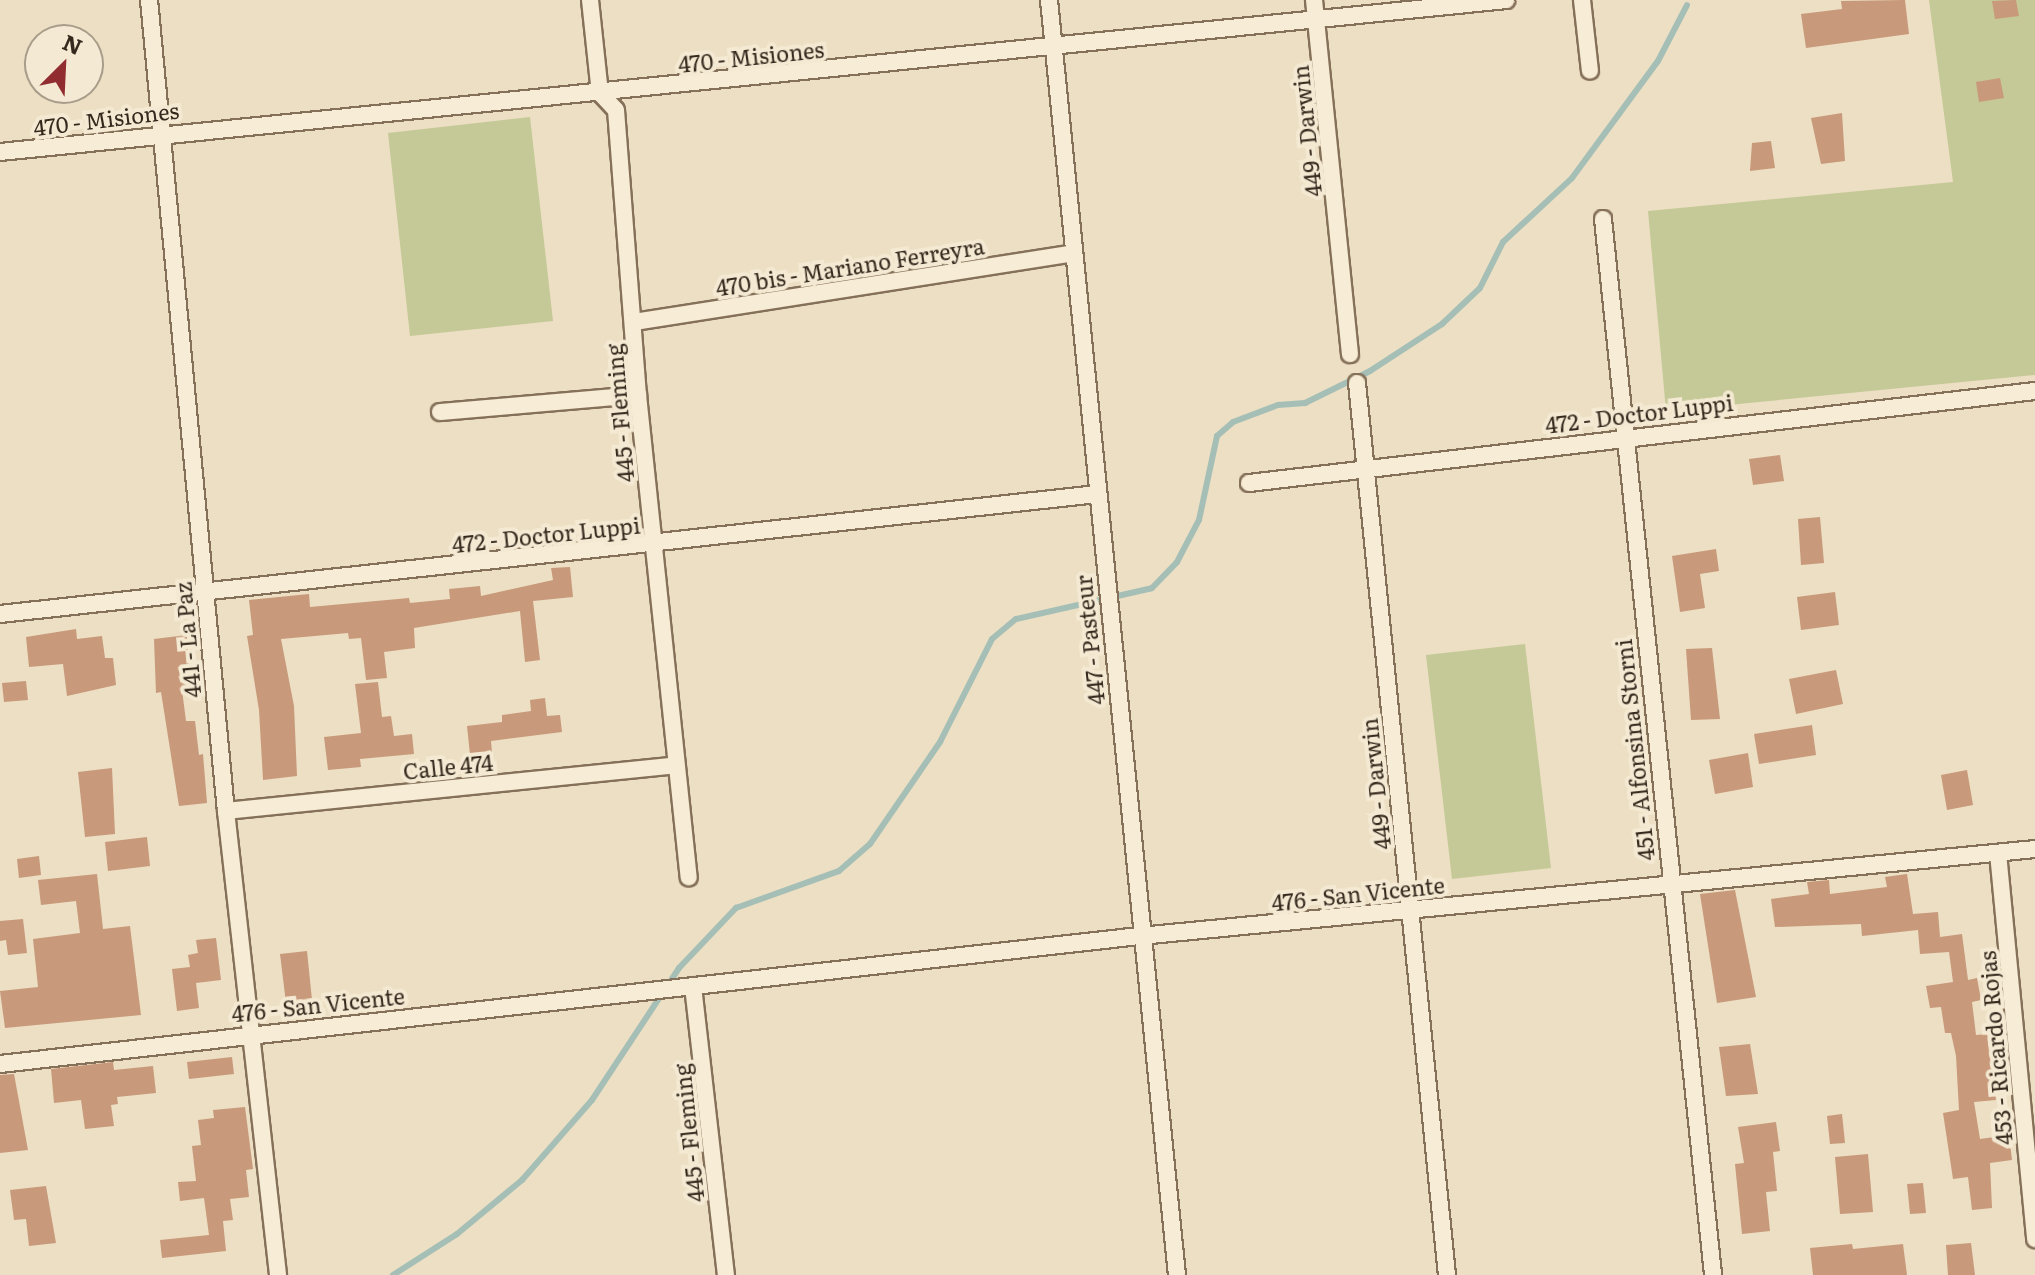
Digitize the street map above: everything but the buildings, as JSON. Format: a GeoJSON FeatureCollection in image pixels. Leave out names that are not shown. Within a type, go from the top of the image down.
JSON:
{"type":"FeatureCollection","features":[{"type":"Feature","properties":{"kind":"street","name":"441 - La Paz"},"geometry":{"type":"LineString","coordinates":[[149,0],[165,133],[226,811],[278,1275]]}},
{"type":"Feature","properties":{"kind":"street","name":"445 - Fleming"},"geometry":{"type":"LineString","coordinates":[[590,0],[600,93],[616,110],[652,545],[689,877]]}},
{"type":"Feature","properties":{"kind":"street","name":"447 - Pasteur"},"geometry":{"type":"LineString","coordinates":[[1049,0],[1140,936],[1177,1275]]}},
{"type":"Feature","properties":{"kind":"street","name":"449 - Darwin"},"geometry":{"type":"LineString","coordinates":[[1314,0],[1350,354]]}},
{"type":"Feature","properties":{"kind":"street","name":"470 - Misiones"},"geometry":{"type":"LineString","coordinates":[[0,152],[165,133],[1317,23],[1506,0]]}},
{"type":"Feature","properties":{"kind":"street"},"geometry":{"type":"LineString","coordinates":[[1582,0],[1590,71]]}},
{"type":"Feature","properties":{"kind":"street","name":"451 - Alfonsina Storni"},"geometry":{"type":"LineString","coordinates":[[1603,219],[1713,1275]]}},
{"type":"Feature","properties":{"kind":"street","name":"470 bis - Mariano Ferreyra"},"geometry":{"type":"LineString","coordinates":[[634,322],[1073,253]]}},
{"type":"Feature","properties":{"kind":"street","name":"449 - Darwin"},"geometry":{"type":"LineString","coordinates":[[1357,383],[1362,468],[1447,1275]]}},
{"type":"Feature","properties":{"kind":"street","name":"472 - Doctor Luppi"},"geometry":{"type":"LineString","coordinates":[[1249,483],[1624,436],[2035,391]]}},
{"type":"Feature","properties":{"kind":"street"},"geometry":{"type":"LineString","coordinates":[[440,412],[638,395]]}},
{"type":"Feature","properties":{"kind":"street","name":"472 - Doctor Luppi"},"geometry":{"type":"LineString","coordinates":[[0,614],[1097,494]]}},
{"type":"Feature","properties":{"kind":"street","name":"Calle 474"},"geometry":{"type":"LineString","coordinates":[[226,811],[675,765]]}},
{"type":"Feature","properties":{"kind":"street","name":"476 - San Vicente"},"geometry":{"type":"LineString","coordinates":[[0,1064],[1140,936],[1411,911],[1670,881],[2035,849]]}},
{"type":"Feature","properties":{"kind":"street","name":"453 - Ricardo Rojas"},"geometry":{"type":"LineString","coordinates":[[1998,853],[2035,1239]]}},
{"type":"Feature","properties":{"kind":"street","name":"445 - Fleming"},"geometry":{"type":"LineString","coordinates":[[690,986],[726,1275]]}},
{"type":"Feature","properties":{"kind":"green space"},"geometry":{"type":"Polygon","coordinates":[[[1929,0],[2035,0],[2035,375],[1666,411],[1648,211],[1953,182],[1929,0]]]}},
{"type":"Feature","properties":{"kind":"green space"},"geometry":{"type":"Polygon","coordinates":[[[530,117],[553,321],[410,336],[388,133],[530,117]]]}},
{"type":"Feature","properties":{"kind":"green space"},"geometry":{"type":"Polygon","coordinates":[[[1525,644],[1551,868],[1452,879],[1426,655],[1525,644]]]}},
{"type":"Feature","properties":{"kind":"waterway"},"geometry":{"type":"LineString","coordinates":[[393,1275],[457,1234],[522,1180],[592,1100],[679,968],[736,908],[839,871],[870,844],[940,742],[992,639],[1016,619],[1152,588],[1177,562],[1199,520],[1217,436],[1233,422],[1278,405],[1305,403],[1370,371],[1442,324],[1480,288],[1503,242],[1572,178],[1658,61],[1687,5]]}}]}
